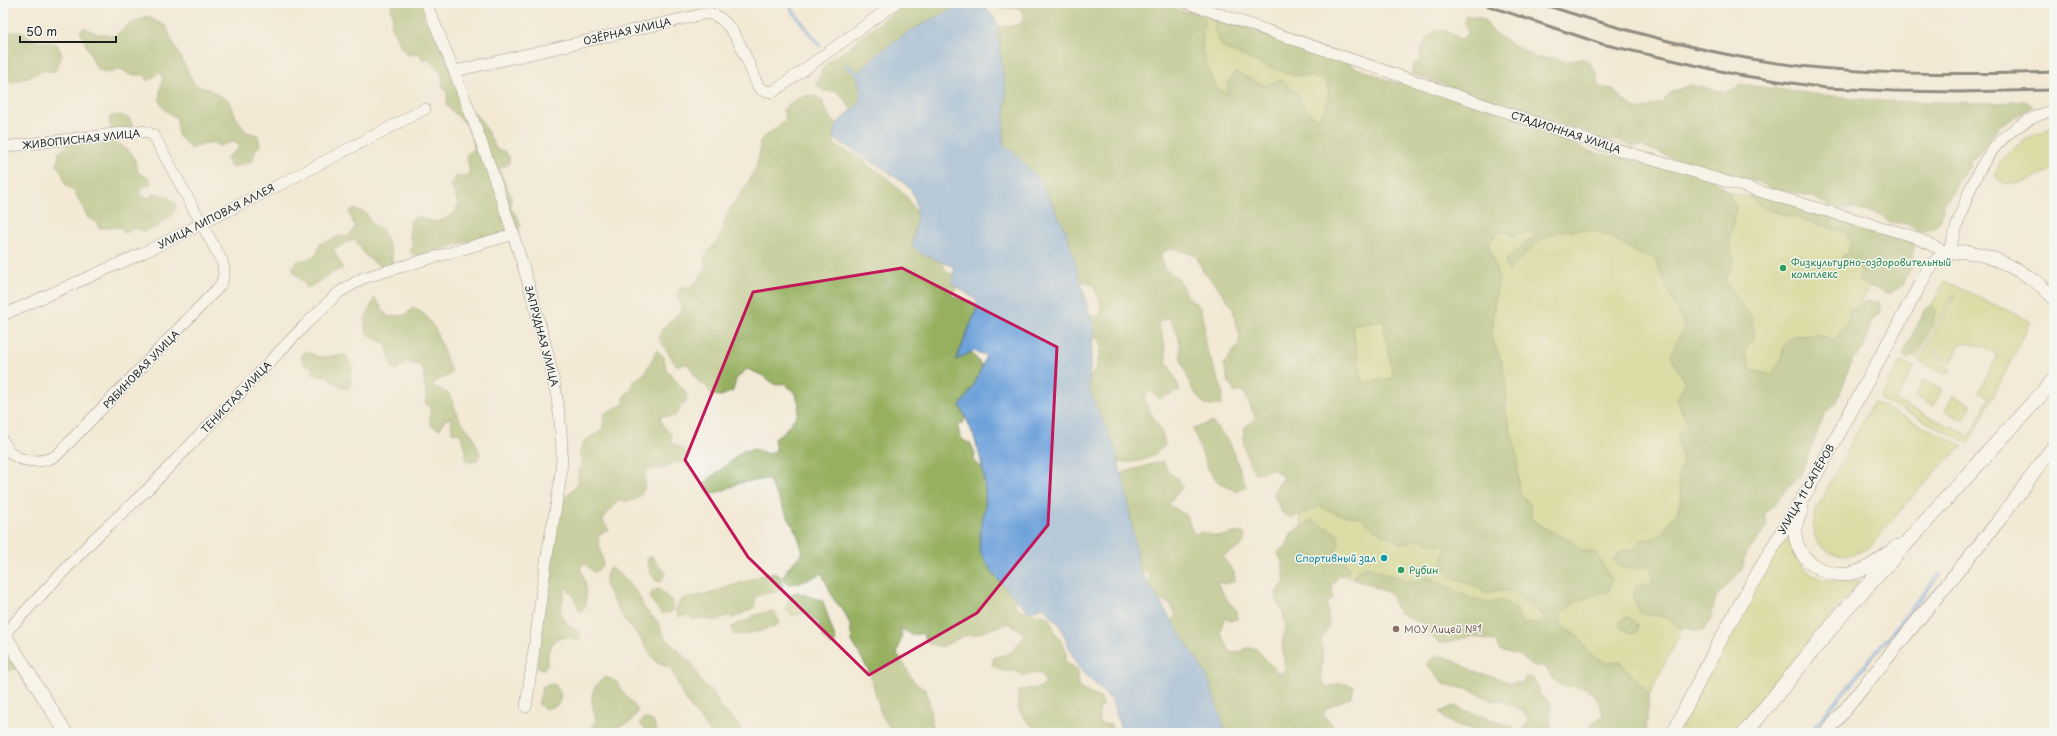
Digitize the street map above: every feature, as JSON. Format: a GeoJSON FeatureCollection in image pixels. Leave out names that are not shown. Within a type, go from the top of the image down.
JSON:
{"type":"FeatureCollection","features":[{"type":"Feature","properties":{"kind":"main road"},"geometry":{"type":"LineString","coordinates":[[1745,733],[1767,703],[1841,615],[2027,408],[2054,380]]}},
{"type":"Feature","properties":{"kind":"street","name":"ЗАПРУДНАЯ УЛИЦА"},"geometry":{"type":"LineString","coordinates":[[426,3],[455,71],[514,234],[549,358],[561,427],[560,480],[546,563],[526,707]]}},
{"type":"Feature","properties":{"kind":"street","name":"ОЗЁРНАЯ УЛИЦА"},"geometry":{"type":"LineString","coordinates":[[455,71],[708,12],[722,18],[728,24],[739,43],[758,86],[762,90],[773,92],[896,3]]}},
{"type":"Feature","properties":{"kind":"street","name":"СТАДИОННАЯ УЛИЦА"},"geometry":{"type":"LineString","coordinates":[[1187,3],[1599,144],[1912,236],[1948,254]]}},
{"type":"Feature","properties":{"kind":"street","name":"УЛИЦА ЛИПОВАЯ АЛЛЕЯ"},"geometry":{"type":"LineString","coordinates":[[3,315],[143,253],[425,108]]}},
{"type":"Feature","properties":{"kind":"street"},"geometry":{"type":"LineString","coordinates":[[2054,110],[2027,119],[2011,130],[1982,163],[1948,254],[1961,252],[1979,255],[2012,267],[2030,277],[2048,291],[2054,299]]}},
{"type":"Feature","properties":{"kind":"street","name":"ЖИВОПИСНАЯ УЛИЦА"},"geometry":{"type":"LineString","coordinates":[[3,147],[147,132],[158,141],[202,223]]}},
{"type":"Feature","properties":{"kind":"street","name":"РЯБИНОВАЯ УЛИЦА"},"geometry":{"type":"LineString","coordinates":[[3,441],[9,451],[18,457],[44,461],[57,455],[218,288],[223,280],[225,271],[222,261],[202,223]]}},
{"type":"Feature","properties":{"kind":"street","name":"ТЕНИСТАЯ УЛИЦА"},"geometry":{"type":"LineString","coordinates":[[4,633],[95,538],[148,489],[305,325],[338,293],[350,284],[368,276],[514,234]]}},
{"type":"Feature","properties":{"kind":"street","name":"УЛИЦА 11 САПЁРОВ"},"geometry":{"type":"LineString","coordinates":[[1674,733],[1703,673],[1788,521],[1809,488],[1928,270],[1937,260],[1948,254]]}},
{"type":"Feature","properties":{"kind":"street"},"geometry":{"type":"LineString","coordinates":[[1826,733],[2001,518],[2054,445]]}},
{"type":"Feature","properties":{"kind":"street"},"geometry":{"type":"LineString","coordinates":[[1809,488],[1796,523],[1796,536],[1804,555],[1816,568],[1823,572],[1844,575],[1855,573],[1876,562],[1915,532]]}},
{"type":"Feature","properties":{"kind":"street"},"geometry":{"type":"LineString","coordinates":[[4,633],[66,733]]}},
{"type":"Feature","properties":{"kind":"highlighted area"},"geometry":{"type":"Polygon","coordinates":[[[902,268],[1057,347],[1048,525],[977,613],[869,675],[748,557],[685,460],[753,292],[902,268]]]}},
{"type":"Feature","properties":{"kind":"green space"},"geometry":{"type":"Polygon","coordinates":[[[392,3],[420,3],[424,7],[424,20],[433,27],[468,108],[481,120],[497,150],[504,151],[509,156],[509,164],[499,169],[511,196],[511,208],[518,218],[521,227],[514,234],[487,236],[420,255],[412,254],[410,250],[413,244],[409,235],[411,220],[419,216],[434,222],[442,220],[456,212],[458,203],[450,184],[454,177],[467,176],[470,171],[466,155],[475,148],[467,125],[447,106],[447,93],[443,87],[442,75],[428,59],[422,59],[420,53],[408,55],[402,49],[391,25],[393,18],[392,3]]]}},
{"type":"Feature","properties":{"kind":"green space"},"geometry":{"type":"Polygon","coordinates":[[[909,3],[1158,3],[1204,18],[1202,51],[1215,88],[1229,94],[1227,83],[1235,72],[1266,86],[1280,80],[1297,92],[1304,108],[1318,120],[1328,101],[1328,91],[1325,80],[1309,76],[1293,75],[1256,62],[1222,47],[1215,31],[1216,18],[1342,58],[1358,69],[1375,74],[1389,82],[1411,84],[1550,126],[1573,141],[1585,152],[1615,156],[1643,164],[1661,162],[1714,180],[1728,191],[1736,209],[1729,241],[1734,260],[1725,281],[1740,304],[1751,316],[1754,336],[1744,352],[1751,369],[1771,375],[1780,363],[1784,346],[1792,336],[1819,335],[1833,341],[1848,324],[1850,310],[1867,301],[1879,302],[1881,312],[1871,322],[1863,350],[1852,360],[1837,402],[1825,413],[1800,476],[1786,489],[1777,503],[1765,513],[1767,527],[1745,555],[1742,570],[1716,597],[1711,618],[1703,631],[1678,627],[1669,618],[1640,612],[1633,597],[1636,587],[1652,583],[1653,574],[1650,566],[1630,569],[1621,566],[1613,559],[1622,551],[1634,549],[1641,540],[1652,539],[1663,533],[1668,523],[1677,513],[1681,496],[1678,478],[1683,463],[1677,437],[1688,424],[1677,400],[1685,383],[1671,355],[1684,326],[1654,257],[1636,252],[1616,240],[1594,231],[1569,230],[1552,234],[1540,241],[1530,249],[1509,271],[1505,262],[1523,244],[1535,237],[1531,230],[1513,236],[1506,231],[1495,235],[1489,245],[1499,281],[1495,297],[1492,339],[1501,360],[1506,382],[1506,413],[1517,455],[1519,491],[1530,505],[1531,519],[1546,529],[1572,541],[1579,549],[1596,553],[1611,580],[1609,592],[1582,599],[1565,610],[1560,615],[1562,626],[1580,638],[1588,653],[1605,662],[1620,662],[1649,693],[1646,733],[1595,733],[1591,724],[1603,716],[1596,698],[1586,689],[1563,685],[1557,682],[1551,677],[1546,667],[1532,666],[1521,656],[1499,650],[1496,642],[1472,636],[1441,644],[1430,635],[1424,623],[1415,621],[1398,612],[1390,593],[1353,578],[1358,570],[1367,566],[1415,583],[1428,577],[1468,597],[1490,603],[1501,601],[1515,607],[1523,625],[1530,623],[1539,624],[1545,619],[1542,615],[1521,600],[1514,592],[1498,590],[1486,593],[1469,583],[1450,576],[1441,563],[1447,544],[1433,544],[1419,539],[1402,544],[1372,528],[1362,518],[1338,514],[1320,506],[1292,518],[1282,513],[1274,495],[1277,486],[1284,478],[1273,469],[1255,473],[1245,451],[1244,428],[1256,419],[1244,392],[1234,392],[1228,381],[1224,364],[1238,345],[1240,335],[1235,322],[1233,308],[1218,287],[1204,273],[1196,256],[1173,248],[1161,253],[1164,269],[1179,279],[1186,295],[1200,307],[1204,325],[1205,345],[1223,392],[1221,405],[1210,406],[1202,402],[1192,389],[1181,360],[1179,338],[1169,317],[1158,323],[1164,342],[1167,363],[1180,390],[1159,399],[1150,390],[1144,398],[1162,433],[1165,445],[1148,458],[1136,462],[1114,463],[1089,407],[1090,377],[1096,369],[1101,346],[1098,338],[1086,338],[1082,316],[1101,316],[1101,307],[1098,296],[1093,285],[1075,280],[1003,162],[994,27],[1020,25],[1024,17],[1020,8],[987,7],[965,14],[854,115],[847,102],[836,91],[824,91],[816,85],[822,70],[831,59],[847,50],[861,37],[900,7],[909,3]],[[1383,320],[1352,325],[1362,383],[1393,378],[1383,320]]]}},
{"type":"Feature","properties":{"kind":"green space"},"geometry":{"type":"Polygon","coordinates":[[[1187,10],[1610,158],[1839,223],[1898,243],[1868,291],[1742,508],[1647,699],[1309,560],[1187,10]]]}},
{"type":"Feature","properties":{"kind":"green space"},"geometry":{"type":"Polygon","coordinates":[[[1465,15],[1484,19],[1500,37],[1535,58],[1555,58],[1566,62],[1574,59],[1586,60],[1593,68],[1600,87],[1613,89],[1625,101],[1640,110],[1663,102],[1670,93],[1690,85],[1725,92],[1735,89],[1740,84],[1805,93],[1882,101],[1999,103],[2025,101],[2033,106],[1999,126],[1978,155],[1971,160],[1969,168],[1959,180],[1946,202],[1942,205],[1944,212],[1935,228],[1921,230],[1906,224],[1889,222],[1881,215],[1855,209],[1834,208],[1812,197],[1783,190],[1770,189],[1759,182],[1719,174],[1707,167],[1680,161],[1642,146],[1629,146],[1620,141],[1602,140],[1592,133],[1578,128],[1572,128],[1543,119],[1532,113],[1502,107],[1493,100],[1411,74],[1414,64],[1420,62],[1422,48],[1431,34],[1435,31],[1446,31],[1462,40],[1468,32],[1465,25],[1465,15]]]}},
{"type":"Feature","properties":{"kind":"green space"},"geometry":{"type":"Polygon","coordinates":[[[147,16],[167,27],[171,39],[195,85],[210,90],[229,101],[236,117],[246,132],[258,135],[260,145],[255,151],[253,161],[231,168],[226,158],[240,148],[236,141],[219,146],[212,142],[191,149],[178,135],[177,118],[165,110],[162,106],[160,101],[160,91],[163,77],[159,72],[149,81],[144,75],[130,75],[121,69],[110,73],[97,69],[80,31],[84,27],[97,34],[114,36],[128,25],[147,16]]]}},
{"type":"Feature","properties":{"kind":"green space"},"geometry":{"type":"Polygon","coordinates":[[[25,32],[36,41],[57,44],[62,55],[55,71],[43,71],[14,82],[3,79],[3,34],[25,32]]]}},
{"type":"Feature","properties":{"kind":"green space"},"geometry":{"type":"Polygon","coordinates":[[[813,95],[822,100],[828,115],[840,126],[841,130],[833,144],[864,160],[871,169],[881,172],[908,198],[946,271],[957,277],[959,285],[951,294],[980,305],[969,349],[985,370],[963,423],[958,426],[959,432],[965,441],[971,444],[975,453],[974,461],[985,470],[1014,590],[1015,606],[1023,611],[1050,618],[1055,633],[1065,648],[1065,661],[1078,670],[1078,686],[1084,691],[1101,698],[1103,704],[1099,711],[1099,723],[1111,725],[1116,733],[1051,733],[1036,728],[1024,719],[1018,706],[1017,698],[1019,690],[1038,688],[1046,684],[1041,672],[1024,676],[1015,671],[1002,671],[992,665],[994,657],[1005,655],[1012,651],[1024,636],[1021,630],[1008,623],[974,635],[963,636],[942,647],[929,644],[922,633],[912,634],[899,627],[902,633],[897,655],[912,679],[920,687],[926,690],[935,733],[893,733],[881,714],[870,673],[852,641],[850,625],[844,611],[834,600],[822,573],[800,583],[788,584],[783,577],[788,568],[803,552],[798,536],[768,479],[739,483],[722,491],[709,494],[703,484],[743,451],[755,449],[768,454],[776,451],[774,439],[783,433],[798,414],[799,403],[795,393],[784,383],[776,385],[762,375],[747,369],[736,379],[733,391],[721,396],[712,395],[707,387],[699,382],[688,364],[676,365],[658,337],[663,328],[681,312],[681,304],[676,294],[681,287],[693,286],[706,268],[704,258],[719,239],[732,205],[754,172],[759,153],[760,141],[786,119],[783,110],[789,104],[800,98],[813,95]]]}},
{"type":"Feature","properties":{"kind":"green space"},"geometry":{"type":"Polygon","coordinates":[[[121,115],[130,119],[133,127],[113,132],[109,124],[110,116],[121,115]]]}},
{"type":"Feature","properties":{"kind":"green space"},"geometry":{"type":"Polygon","coordinates":[[[2054,127],[2054,169],[2032,179],[2015,184],[2007,184],[2000,181],[1995,175],[1998,166],[2011,151],[2027,139],[2054,127]]]}},
{"type":"Feature","properties":{"kind":"green space"},"geometry":{"type":"Polygon","coordinates":[[[91,141],[102,145],[110,141],[121,145],[133,155],[138,173],[149,178],[151,184],[141,188],[140,195],[149,198],[156,193],[167,196],[176,204],[172,215],[164,220],[159,226],[143,231],[135,228],[124,233],[121,227],[99,228],[97,222],[88,218],[74,191],[66,185],[62,173],[57,165],[59,152],[70,143],[91,141]]]}},
{"type":"Feature","properties":{"kind":"green space"},"geometry":{"type":"Polygon","coordinates":[[[1751,192],[1849,220],[1858,227],[1903,236],[1914,244],[1913,266],[1905,277],[1904,284],[1889,294],[1858,281],[1862,272],[1856,263],[1851,261],[1840,264],[1843,256],[1847,254],[1851,241],[1847,239],[1848,233],[1765,209],[1750,197],[1751,192]]]}},
{"type":"Feature","properties":{"kind":"green space"},"geometry":{"type":"Polygon","coordinates":[[[354,209],[366,213],[372,224],[383,230],[392,255],[392,264],[383,269],[366,256],[355,239],[333,249],[343,268],[307,288],[292,268],[297,261],[308,259],[317,254],[320,244],[337,237],[349,236],[355,227],[349,212],[354,209]]]}},
{"type":"Feature","properties":{"kind":"green space"},"geometry":{"type":"Polygon","coordinates":[[[1945,281],[2031,322],[1969,443],[1880,399],[1900,362],[1914,367],[1896,401],[1970,436],[1989,398],[1978,392],[1997,355],[1983,346],[1961,343],[1951,363],[1933,349],[1932,351],[1946,363],[1952,372],[1946,374],[1919,361],[1955,295],[1953,295],[1917,358],[1904,353],[1945,281]]]}},
{"type":"Feature","properties":{"kind":"green space"},"geometry":{"type":"Polygon","coordinates":[[[375,298],[388,317],[405,315],[414,307],[426,316],[435,329],[452,373],[432,385],[449,394],[460,420],[473,436],[480,454],[477,460],[472,463],[466,461],[464,444],[460,434],[452,432],[451,418],[445,420],[440,429],[430,425],[430,408],[425,403],[426,395],[424,372],[419,365],[412,364],[407,361],[402,367],[394,370],[385,343],[376,340],[366,331],[366,319],[375,298]]]}},
{"type":"Feature","properties":{"kind":"green space"},"geometry":{"type":"Polygon","coordinates":[[[1931,305],[1937,311],[1933,323],[1918,348],[1908,360],[1902,355],[1925,310],[1931,305]]]}},
{"type":"Feature","properties":{"kind":"green space"},"geometry":{"type":"Polygon","coordinates":[[[657,350],[664,357],[666,369],[687,394],[686,403],[680,406],[679,412],[674,417],[660,416],[663,426],[671,434],[671,443],[684,449],[689,455],[686,462],[680,463],[677,461],[664,469],[653,468],[645,472],[645,486],[641,495],[633,500],[618,502],[602,520],[609,530],[598,535],[603,565],[594,573],[584,563],[580,568],[586,585],[586,607],[580,612],[573,595],[565,587],[560,611],[560,614],[570,627],[579,631],[581,639],[576,641],[568,637],[555,639],[548,653],[547,664],[544,669],[537,668],[542,607],[547,596],[546,588],[550,565],[554,559],[554,526],[561,517],[561,507],[564,498],[578,484],[578,473],[582,464],[579,454],[583,442],[602,430],[605,413],[624,404],[624,396],[631,390],[633,382],[645,373],[657,350]]]}},
{"type":"Feature","properties":{"kind":"green space"},"geometry":{"type":"Polygon","coordinates":[[[305,351],[319,357],[346,355],[353,368],[350,375],[352,384],[348,388],[343,388],[337,383],[332,382],[329,376],[315,375],[313,373],[313,367],[305,365],[301,356],[305,351]]]}},
{"type":"Feature","properties":{"kind":"green space"},"geometry":{"type":"Polygon","coordinates":[[[1923,380],[1942,390],[1933,406],[1914,396],[1923,380]]]}},
{"type":"Feature","properties":{"kind":"green space"},"geometry":{"type":"Polygon","coordinates":[[[1953,395],[1972,405],[1964,421],[1945,411],[1953,395]]]}},
{"type":"Feature","properties":{"kind":"green space"},"geometry":{"type":"Polygon","coordinates":[[[1873,402],[1964,446],[1943,464],[1925,483],[1868,548],[1861,552],[1845,555],[1834,554],[1820,545],[1815,537],[1815,511],[1873,402]]]}},
{"type":"Feature","properties":{"kind":"green space"},"geometry":{"type":"Polygon","coordinates":[[[1212,422],[1230,443],[1246,487],[1237,492],[1218,482],[1208,469],[1193,429],[1212,422]]]}},
{"type":"Feature","properties":{"kind":"green space"},"geometry":{"type":"Polygon","coordinates":[[[1163,461],[1169,473],[1178,478],[1183,487],[1168,504],[1186,515],[1194,534],[1205,533],[1222,536],[1235,533],[1245,534],[1244,540],[1240,547],[1226,554],[1223,558],[1234,572],[1235,581],[1225,584],[1216,582],[1228,601],[1237,611],[1237,619],[1231,621],[1225,617],[1220,631],[1230,652],[1239,653],[1246,648],[1255,648],[1280,675],[1285,668],[1282,643],[1286,627],[1283,613],[1275,594],[1285,582],[1283,566],[1278,552],[1287,545],[1291,533],[1312,520],[1337,533],[1339,544],[1336,550],[1339,559],[1349,566],[1347,574],[1338,576],[1332,587],[1333,598],[1327,604],[1329,626],[1321,640],[1321,681],[1328,687],[1348,684],[1354,687],[1351,697],[1327,708],[1324,714],[1336,733],[1221,733],[1170,623],[1176,615],[1170,604],[1155,599],[1147,588],[1150,577],[1146,572],[1135,571],[1117,483],[1124,472],[1163,461]]]}},
{"type":"Feature","properties":{"kind":"green space"},"geometry":{"type":"Polygon","coordinates":[[[1787,531],[1790,545],[1795,557],[1810,573],[1831,581],[1844,582],[1858,580],[1859,583],[1762,698],[1735,733],[1679,733],[1708,675],[1787,531]]]}},
{"type":"Feature","properties":{"kind":"green space"},"geometry":{"type":"Polygon","coordinates":[[[652,556],[659,567],[666,572],[661,582],[656,581],[650,572],[647,559],[652,556]]]}},
{"type":"Feature","properties":{"kind":"green space"},"geometry":{"type":"Polygon","coordinates":[[[609,567],[622,576],[637,592],[644,608],[658,622],[664,636],[693,665],[701,682],[713,692],[720,707],[734,720],[744,733],[711,733],[685,700],[671,668],[657,663],[637,634],[624,620],[605,585],[609,567]]]}},
{"type":"Feature","properties":{"kind":"green space"},"geometry":{"type":"Polygon","coordinates":[[[774,573],[780,576],[783,586],[777,592],[755,597],[755,607],[732,619],[730,615],[716,621],[699,618],[693,620],[687,615],[679,617],[675,610],[682,599],[711,593],[763,575],[774,573]]]}},
{"type":"Feature","properties":{"kind":"green space"},"geometry":{"type":"Polygon","coordinates":[[[658,589],[673,602],[674,609],[670,613],[661,613],[650,598],[652,592],[658,589]]]}},
{"type":"Feature","properties":{"kind":"green space"},"geometry":{"type":"Polygon","coordinates":[[[797,592],[823,601],[836,642],[830,646],[823,637],[819,624],[807,612],[793,616],[786,610],[791,594],[797,592]]]}},
{"type":"Feature","properties":{"kind":"green space"},"geometry":{"type":"Polygon","coordinates":[[[774,611],[780,623],[758,632],[734,635],[731,628],[736,624],[749,620],[754,615],[774,611]]]}},
{"type":"Feature","properties":{"kind":"green space"},"geometry":{"type":"Polygon","coordinates":[[[1627,617],[1634,621],[1638,626],[1637,631],[1632,634],[1621,628],[1619,623],[1627,617]]]}},
{"type":"Feature","properties":{"kind":"green space"},"geometry":{"type":"Polygon","coordinates":[[[3,640],[31,686],[28,688],[17,669],[10,670],[3,674],[3,640]]]}},
{"type":"Feature","properties":{"kind":"green space"},"geometry":{"type":"Polygon","coordinates":[[[1444,656],[1480,674],[1493,676],[1510,683],[1522,683],[1526,677],[1533,678],[1538,686],[1539,695],[1550,704],[1552,709],[1551,727],[1554,733],[1518,733],[1523,732],[1528,719],[1523,711],[1500,700],[1492,701],[1471,690],[1443,684],[1427,663],[1434,657],[1444,656]]]}},
{"type":"Feature","properties":{"kind":"green space"},"geometry":{"type":"Polygon","coordinates":[[[606,677],[617,682],[621,690],[638,711],[631,722],[614,728],[615,733],[588,733],[596,720],[592,701],[593,691],[596,686],[606,677]]]}},
{"type":"Feature","properties":{"kind":"green space"},"geometry":{"type":"Polygon","coordinates":[[[552,684],[556,685],[561,696],[558,705],[545,709],[538,704],[543,686],[552,684]]]}},
{"type":"Feature","properties":{"kind":"green space"},"geometry":{"type":"Polygon","coordinates":[[[1453,706],[1513,727],[1517,733],[1491,732],[1458,725],[1446,720],[1440,712],[1453,706]]]}},
{"type":"Feature","properties":{"kind":"green space"},"geometry":{"type":"Polygon","coordinates":[[[643,718],[653,721],[657,731],[648,733],[640,724],[643,718]]]}},
{"type":"Feature","properties":{"kind":"water"},"geometry":{"type":"Polygon","coordinates":[[[968,3],[985,7],[996,20],[1006,96],[1003,146],[1014,152],[1041,182],[1066,231],[1094,328],[1088,388],[1115,448],[1128,502],[1139,569],[1207,676],[1226,733],[1122,733],[1112,701],[1078,667],[1059,624],[1043,607],[1029,612],[1002,584],[990,568],[979,547],[985,506],[982,467],[971,429],[960,406],[975,382],[986,355],[973,351],[956,360],[976,311],[977,300],[952,284],[954,267],[921,254],[912,245],[917,211],[914,197],[907,185],[834,139],[838,123],[858,104],[861,94],[856,76],[866,64],[892,43],[923,24],[968,3]]]}},
{"type":"Feature","properties":{"kind":"waterway"},"geometry":{"type":"LineString","coordinates":[[790,3],[792,10],[820,46]]}},
{"type":"Feature","properties":{"kind":"waterway"},"geometry":{"type":"LineString","coordinates":[[846,65],[861,76]]}},
{"type":"Feature","properties":{"kind":"waterway"},"geometry":{"type":"LineString","coordinates":[[1810,733],[1939,575]]}},
{"type":"Feature","properties":{"kind":"railway"},"geometry":{"type":"LineString","coordinates":[[1480,3],[1602,44],[1738,75],[1826,88],[1959,92],[2054,90]]}},
{"type":"Feature","properties":{"kind":"railway"},"geometry":{"type":"LineString","coordinates":[[1539,3],[1611,26],[1660,39],[1710,51],[1773,63],[1853,71],[1894,73],[1975,74],[2054,72]]}},
{"type":"Feature","properties":{"kind":"place","name":"Физкультурно-оздоровительный комплекс"},"geometry":{"type":"Point","coordinates":[1783,268]}},
{"type":"Feature","properties":{"kind":"place","name":"Спортивный зал"},"geometry":{"type":"Point","coordinates":[1384,558]}},
{"type":"Feature","properties":{"kind":"place","name":"Рубин"},"geometry":{"type":"Point","coordinates":[1401,570]}},
{"type":"Feature","properties":{"kind":"place","name":"МОУ Лицей №1"},"geometry":{"type":"Point","coordinates":[1396,629]}}]}
